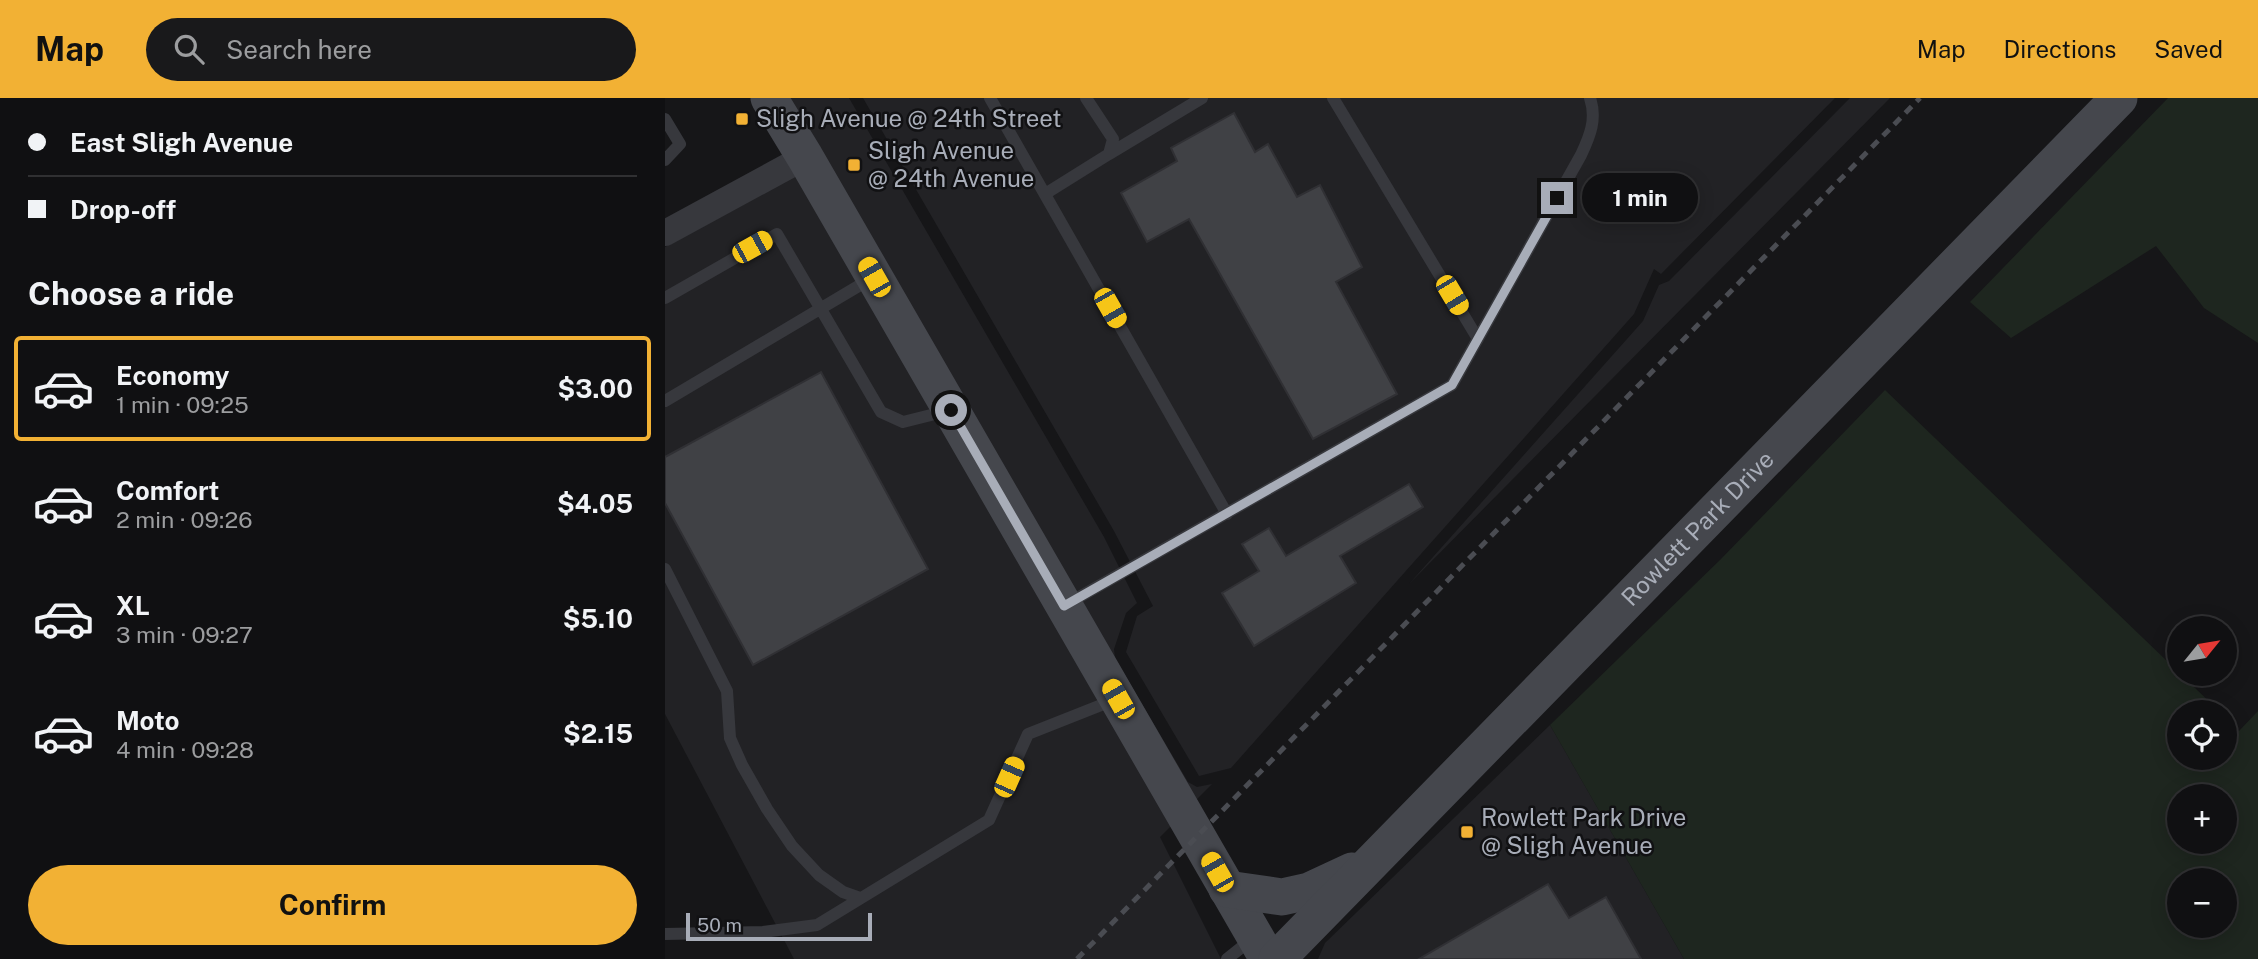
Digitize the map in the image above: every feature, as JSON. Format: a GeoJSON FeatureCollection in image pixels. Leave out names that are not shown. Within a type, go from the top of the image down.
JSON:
{"type":"FeatureCollection","features":[{"type":"Feature","properties":{"kind":"street"},"geometry":{"type":"LineString","coordinates":[[769,98],[1227,889],[1257,953]]}},
{"type":"Feature","properties":{"kind":"street","name":"Rowlett Park Drive"},"geometry":{"type":"LineString","coordinates":[[1257,953],[1372,862],[2119,98]]}},
{"type":"Feature","properties":{"kind":"street"},"geometry":{"type":"LineString","coordinates":[[665,233],[805,157]]}},
{"type":"Feature","properties":{"kind":"street"},"geometry":{"type":"LineString","coordinates":[[1227,889],[1282,897],[1308,891],[1372,862]]}},
{"type":"Feature","properties":{"kind":"lane"},"geometry":{"type":"LineString","coordinates":[[990,98],[1227,514]]}},
{"type":"Feature","properties":{"kind":"lane"},"geometry":{"type":"LineString","coordinates":[[1086,98],[1112,139],[1109,154]]}},
{"type":"Feature","properties":{"kind":"lane"},"geometry":{"type":"LineString","coordinates":[[1045,194],[1202,98]]}},
{"type":"Feature","properties":{"kind":"lane"},"geometry":{"type":"LineString","coordinates":[[1333,98],[1478,339]]}},
{"type":"Feature","properties":{"kind":"lane"},"geometry":{"type":"LineString","coordinates":[[1064,606],[1452,385],[1581,155],[1591,134],[1593,119],[1590,98]]}},
{"type":"Feature","properties":{"kind":"lane"},"geometry":{"type":"LineString","coordinates":[[665,118],[680,144],[665,160]]}},
{"type":"Feature","properties":{"kind":"lane"},"geometry":{"type":"LineString","coordinates":[[665,298],[777,234],[881,412],[903,422],[951,410]]}},
{"type":"Feature","properties":{"kind":"lane"},"geometry":{"type":"LineString","coordinates":[[665,401],[874,277]]}},
{"type":"Feature","properties":{"kind":"lane"},"geometry":{"type":"LineString","coordinates":[[665,569],[727,691],[730,738],[767,809],[792,846],[819,875],[842,892],[860,898]]}},
{"type":"Feature","properties":{"kind":"lane"},"geometry":{"type":"LineString","coordinates":[[665,934],[763,932],[817,925],[989,820],[1028,734],[1118,699]]}},
{"type":"Feature","properties":{"kind":"shaded area"},"geometry":{"type":"Polygon","coordinates":[[[786,98],[849,98],[1104,537],[1137,603],[1126,613],[1114,649],[1115,658],[1188,782],[1197,787],[1212,784],[1194,802],[786,98]]]}},
{"type":"Feature","properties":{"kind":"shaded area"},"geometry":{"type":"Polygon","coordinates":[[[863,98],[1835,98],[1661,274],[1654,269],[1634,314],[1231,768],[1199,776],[1126,652],[1137,616],[1153,606],[1114,531],[863,98]]]}},
{"type":"Feature","properties":{"kind":"shaded area"},"geometry":{"type":"Polygon","coordinates":[[[1850,98],[1890,98],[1409,584],[1643,321],[1659,285],[1669,281],[1850,98]]]}},
{"type":"Feature","properties":{"kind":"shaded area"},"geometry":{"type":"Polygon","coordinates":[[[2168,98],[2258,98],[2258,343],[2204,308],[2156,246],[2011,338],[1970,302],[2168,98]]]}},
{"type":"Feature","properties":{"kind":"shaded area"},"geometry":{"type":"Polygon","coordinates":[[[799,175],[1173,824],[1160,837],[1221,959],[794,959],[665,714],[665,247],[799,175]]]}},
{"type":"Feature","properties":{"kind":"shaded area"},"geometry":{"type":"Polygon","coordinates":[[[1885,390],[2167,661],[2167,686],[2193,686],[2208,700],[2167,700],[2167,770],[2237,770],[2237,729],[2239,731],[2258,711],[2258,959],[1684,959],[1550,725],[1721,559],[1885,390]]]}},
{"type":"Feature","properties":{"kind":"shaded area"},"geometry":{"type":"Polygon","coordinates":[[[1550,725],[1684,959],[1318,959],[1325,943],[1550,725]]]}},
{"type":"Feature","properties":{"kind":"building"},"geometry":{"type":"Polygon","coordinates":[[[1234,113],[1255,152],[1268,144],[1297,197],[1320,185],[1362,267],[1336,282],[1397,394],[1313,439],[1189,219],[1147,242],[1121,193],[1177,161],[1171,148],[1234,113]]]}},
{"type":"Feature","properties":{"kind":"building"},"geometry":{"type":"Polygon","coordinates":[[[821,372],[928,569],[753,665],[665,503],[665,457],[821,372]]]}},
{"type":"Feature","properties":{"kind":"building"},"geometry":{"type":"Polygon","coordinates":[[[1409,484],[1423,507],[1340,556],[1356,583],[1254,646],[1222,593],[1259,571],[1242,544],[1269,528],[1286,556],[1409,484]]]}},
{"type":"Feature","properties":{"kind":"building"},"geometry":{"type":"Polygon","coordinates":[[[1548,884],[1569,918],[1606,897],[1641,959],[1419,959],[1548,884]]]}},
{"type":"Feature","properties":{"kind":"railway"},"geometry":{"type":"LineString","coordinates":[[1077,959],[1920,98]]}},
{"type":"Feature","properties":{"kind":"place","name":"Sligh Avenue @ 24th Street"},"geometry":{"type":"Point","coordinates":[742,119]}},
{"type":"Feature","properties":{"kind":"place","name":"Sligh Avenue @ 24th Avenue"},"geometry":{"type":"Point","coordinates":[854,165]}},
{"type":"Feature","properties":{"kind":"place","name":"Rowlett Park Drive @ Sligh Avenue"},"geometry":{"type":"Point","coordinates":[1467,832]}},
{"type":"Feature","properties":{"kind":"route"},"geometry":{"type":"LineString","coordinates":[[951,410],[1064,606],[1452,385],[1557,198]]}}]}
